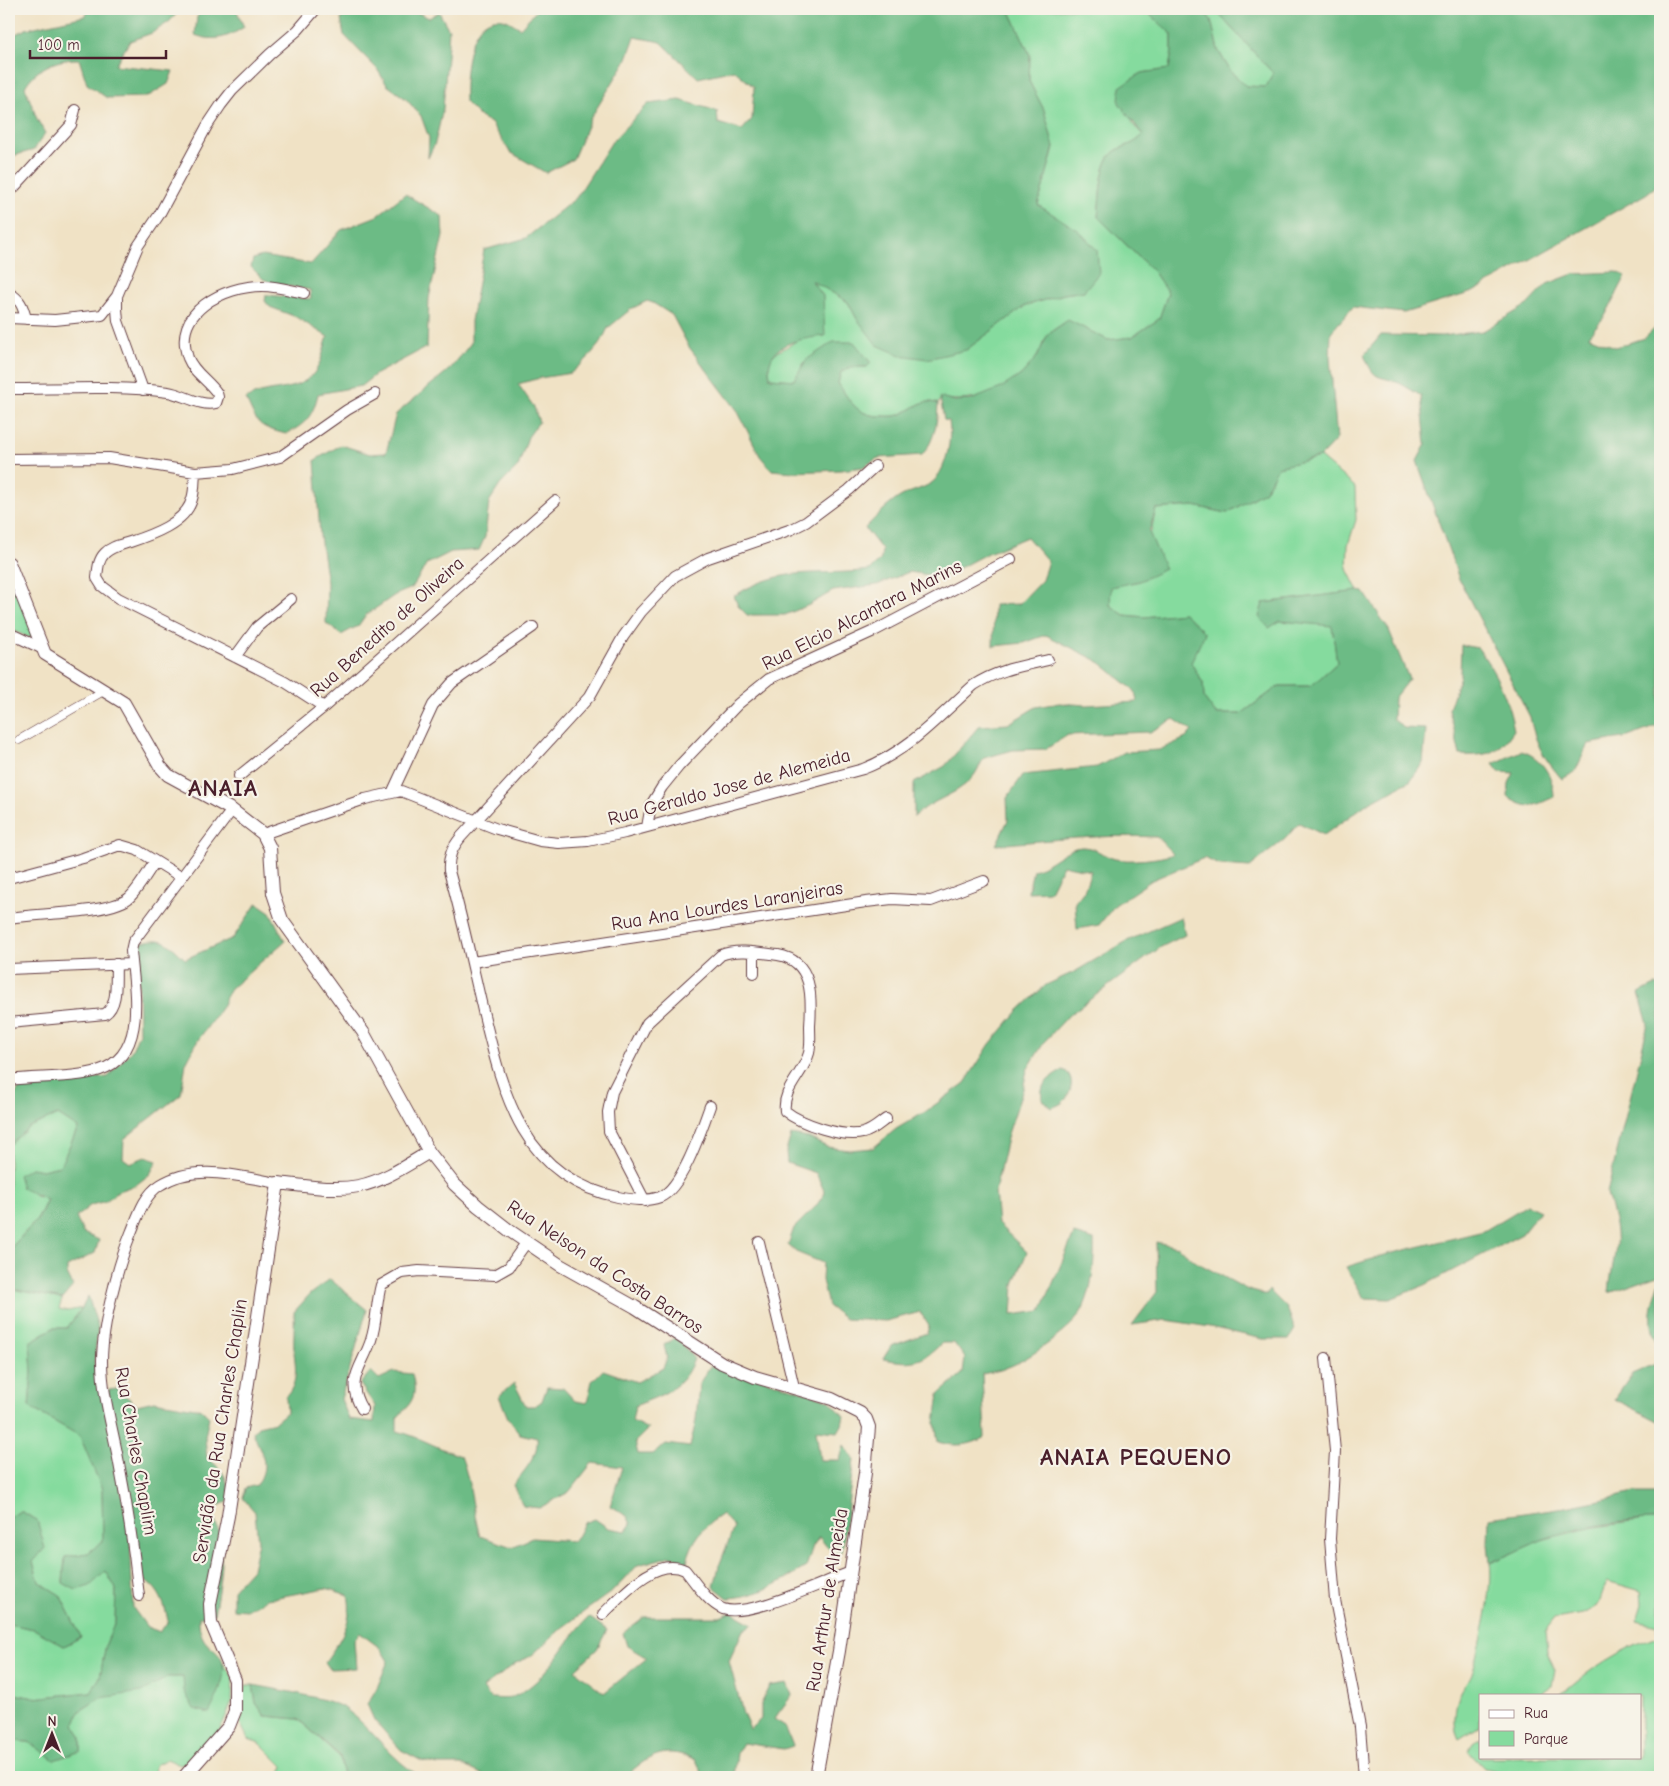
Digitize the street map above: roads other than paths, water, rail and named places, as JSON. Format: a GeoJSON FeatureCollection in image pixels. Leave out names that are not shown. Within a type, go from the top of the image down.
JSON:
{"type":"FeatureCollection","features":[{"type":"Feature","properties":{"kind":"street"},"geometry":{"type":"LineString","coordinates":[[102,316],[117,296],[138,246],[159,215],[203,133],[221,105],[232,91],[298,30],[316,9]]}},
{"type":"Feature","properties":{"kind":"street"},"geometry":{"type":"LineString","coordinates":[[9,193],[70,125],[75,110]]}},
{"type":"Feature","properties":{"kind":"street"},"geometry":{"type":"LineString","coordinates":[[9,389],[143,390],[170,392],[208,404],[216,403],[217,393],[193,368],[188,357],[184,335],[186,326],[192,317],[225,292],[262,286],[304,293]]}},
{"type":"Feature","properties":{"kind":"street"},"geometry":{"type":"LineString","coordinates":[[9,293],[18,298],[23,306],[26,319]]}},
{"type":"Feature","properties":{"kind":"street"},"geometry":{"type":"LineString","coordinates":[[117,296],[118,321],[143,390]]}},
{"type":"Feature","properties":{"kind":"street"},"geometry":{"type":"LineString","coordinates":[[9,318],[64,320],[108,315],[118,321]]}},
{"type":"Feature","properties":{"kind":"street"},"geometry":{"type":"LineString","coordinates":[[9,459],[109,458],[194,472],[233,469],[280,456],[375,394]]}},
{"type":"Feature","properties":{"kind":"street"},"geometry":{"type":"LineString","coordinates":[[710,1106],[693,1148],[670,1190],[661,1197],[645,1201],[617,1197],[564,1176],[550,1165],[525,1135],[516,1120],[502,1083],[449,871],[448,860],[455,844],[524,766],[590,696],[624,637],[641,612],[675,576],[708,558],[792,530],[849,490],[875,466]]}},
{"type":"Feature","properties":{"kind":"street"},"geometry":{"type":"LineString","coordinates":[[194,472],[193,495],[187,511],[166,526],[115,546],[105,552],[99,561],[97,578],[102,586],[118,598],[303,692],[324,707]]}},
{"type":"Feature","properties":{"kind":"street","name":"Rua Benedito de Oliveira"},"geometry":{"type":"LineString","coordinates":[[238,776],[324,707],[555,501]]}},
{"type":"Feature","properties":{"kind":"street","name":"Rua Elcio Alcantara Marins"},"geometry":{"type":"LineString","coordinates":[[647,827],[651,805],[673,773],[738,704],[768,679],[876,630],[1011,559]]}},
{"type":"Feature","properties":{"kind":"street"},"geometry":{"type":"LineString","coordinates":[[9,563],[40,643],[51,659],[105,690],[129,709],[160,766],[168,774],[232,810],[263,834],[393,791],[433,705],[442,694],[452,683],[533,627]]}},
{"type":"Feature","properties":{"kind":"street"},"geometry":{"type":"LineString","coordinates":[[235,657],[257,627],[291,599]]}},
{"type":"Feature","properties":{"kind":"street"},"geometry":{"type":"LineString","coordinates":[[9,633],[40,643]]}},
{"type":"Feature","properties":{"kind":"street","name":"Rua Geraldo Jose de Alemeida"},"geometry":{"type":"LineString","coordinates":[[393,791],[409,792],[476,822],[525,838],[559,843],[588,841],[863,769],[884,761],[904,749],[967,691],[987,676],[999,671],[1048,660]]}},
{"type":"Feature","properties":{"kind":"street"},"geometry":{"type":"LineString","coordinates":[[19,740],[105,690]]}},
{"type":"Feature","properties":{"kind":"street"},"geometry":{"type":"LineString","coordinates":[[9,1080],[101,1070],[121,1055],[130,1043],[135,1019],[131,951],[137,935],[232,810]]}},
{"type":"Feature","properties":{"kind":"street","name":"Rua Nelson da Costa Barros"},"geometry":{"type":"LineString","coordinates":[[263,834],[270,848],[273,893],[282,920],[363,1032],[429,1152],[466,1195],[526,1243],[560,1265],[635,1306],[722,1363],[755,1377],[832,1399],[860,1413],[866,1419],[869,1427]]}},
{"type":"Feature","properties":{"kind":"street"},"geometry":{"type":"LineString","coordinates":[[9,878],[120,846],[137,850],[181,876]]}},
{"type":"Feature","properties":{"kind":"street"},"geometry":{"type":"LineString","coordinates":[[9,918],[99,908],[122,903],[130,897],[155,862]]}},
{"type":"Feature","properties":{"kind":"street","name":"Rua Ana Lourdes Laranjeiras"},"geometry":{"type":"LineString","coordinates":[[472,962],[866,902],[892,899],[930,900],[984,881]]}},
{"type":"Feature","properties":{"kind":"street"},"geometry":{"type":"LineString","coordinates":[[645,1201],[609,1131],[608,1112],[617,1079],[647,1023],[722,955],[731,951],[787,957],[799,964],[805,973],[811,992],[809,1053],[800,1075],[786,1093],[785,1111],[794,1118],[808,1124],[852,1134],[870,1130],[886,1119]]}},
{"type":"Feature","properties":{"kind":"street"},"geometry":{"type":"LineString","coordinates":[[754,954],[754,973]]}},
{"type":"Feature","properties":{"kind":"street"},"geometry":{"type":"LineString","coordinates":[[9,1023],[105,1014],[112,1008],[114,1002],[116,964]]}},
{"type":"Feature","properties":{"kind":"street"},"geometry":{"type":"LineString","coordinates":[[9,969],[132,964]]}},
{"type":"Feature","properties":{"kind":"street","name":"Rua Charles Chaplim"},"geometry":{"type":"LineString","coordinates":[[139,1596],[127,1504],[102,1378],[103,1344],[126,1246],[146,1199],[160,1185],[179,1177],[196,1173],[221,1174],[278,1183],[336,1188],[360,1186],[380,1179],[429,1152]]}},
{"type":"Feature","properties":{"kind":"street","name":"Servidão da Rua Charles Chaplin"},"geometry":{"type":"LineString","coordinates":[[184,1777],[220,1737],[233,1718],[236,1702],[235,1680],[211,1623],[210,1604],[228,1516],[278,1183]]}},
{"type":"Feature","properties":{"kind":"street"},"geometry":{"type":"LineString","coordinates":[[759,1242],[794,1387]]}},
{"type":"Feature","properties":{"kind":"street"},"geometry":{"type":"LineString","coordinates":[[362,1409],[354,1395],[355,1379],[371,1340],[381,1285],[402,1273],[419,1271],[495,1274],[509,1268],[526,1243]]}},
{"type":"Feature","properties":{"kind":"street"},"geometry":{"type":"LineString","coordinates":[[1326,1358],[1335,1451],[1330,1539],[1335,1600],[1360,1727],[1364,1777]]}},
{"type":"Feature","properties":{"kind":"street","name":"Rua Arthur de Almeida"},"geometry":{"type":"LineString","coordinates":[[816,1777],[825,1734],[850,1572],[869,1427]]}},
{"type":"Feature","properties":{"kind":"street"},"geometry":{"type":"LineString","coordinates":[[604,1614],[630,1589],[652,1572],[665,1567],[686,1570],[718,1606],[735,1611],[753,1609],[850,1572]]}},
{"type":"Feature","properties":{"kind":"district","name":"ANAIA"},"geometry":{"type":"Point","coordinates":[223,788]}},
{"type":"Feature","properties":{"kind":"district","name":"ANAIA PEQUENO"},"geometry":{"type":"Point","coordinates":[1136,1457]}}]}
